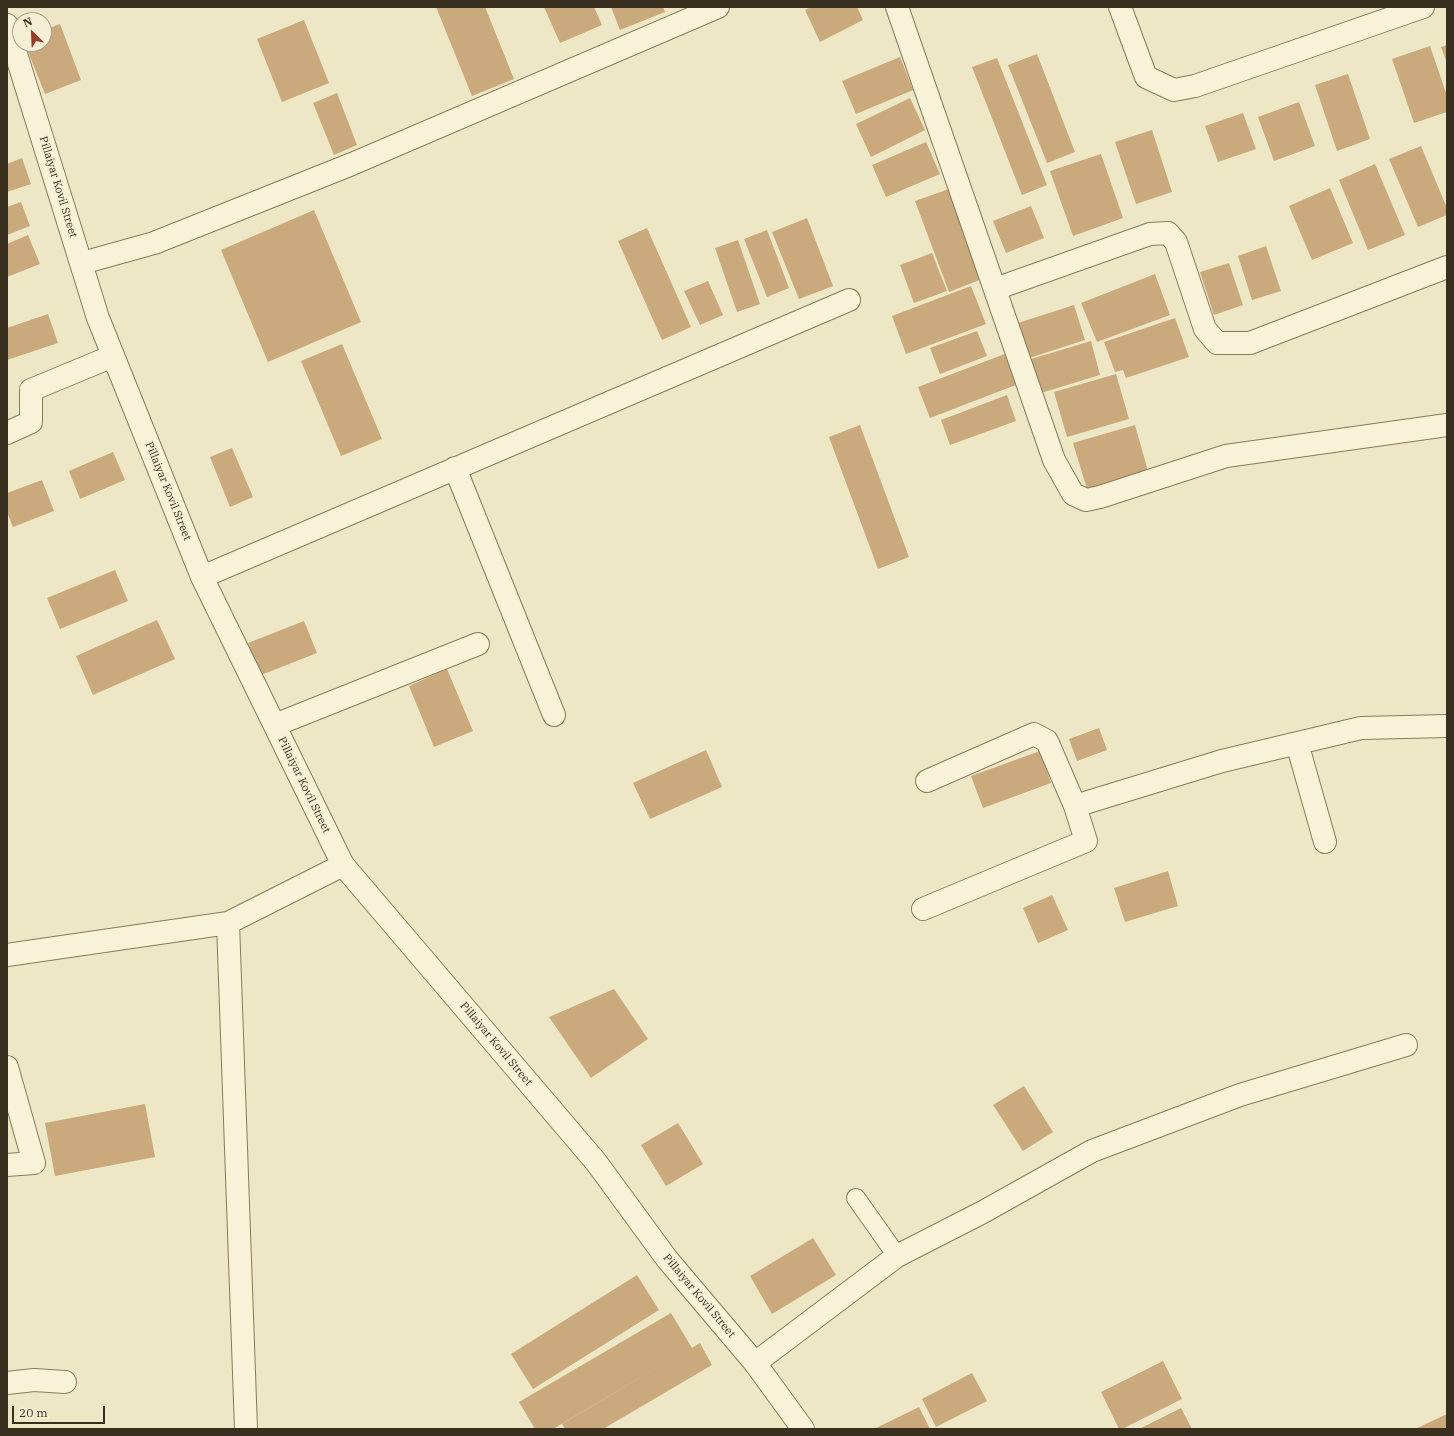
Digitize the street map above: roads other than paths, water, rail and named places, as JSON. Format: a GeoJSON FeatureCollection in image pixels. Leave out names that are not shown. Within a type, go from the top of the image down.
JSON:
{"type":"FeatureCollection","features":[{"type":"Feature","properties":{"kind":"street"},"geometry":{"type":"LineString","coordinates":[[82,263],[154,244],[323,176],[718,7]]}},
{"type":"Feature","properties":{"kind":"street"},"geometry":{"type":"LineString","coordinates":[[897,7],[1054,460],[1073,494],[1086,500],[1100,497],[1226,456],[1447,425]]}},
{"type":"Feature","properties":{"kind":"street"},"geometry":{"type":"LineString","coordinates":[[1120,7],[1146,77],[1174,90],[1202,83],[1423,7]]}},
{"type":"Feature","properties":{"kind":"street","name":"Pillaiyar Kovil Street"},"geometry":{"type":"LineString","coordinates":[[7,25],[98,318],[113,356],[202,577],[343,865],[596,1162],[667,1259],[755,1363],[803,1429]]}},
{"type":"Feature","properties":{"kind":"street"},"geometry":{"type":"LineString","coordinates":[[995,289],[1150,234],[1168,233],[1176,242],[1205,328],[1217,343],[1250,343],[1447,267]]}},
{"type":"Feature","properties":{"kind":"street"},"geometry":{"type":"LineString","coordinates":[[202,577],[849,300]]}},
{"type":"Feature","properties":{"kind":"street"},"geometry":{"type":"LineString","coordinates":[[7,433],[31,422],[31,390],[113,356]]}},
{"type":"Feature","properties":{"kind":"street"},"geometry":{"type":"LineString","coordinates":[[455,468],[554,715]]}},
{"type":"Feature","properties":{"kind":"street"},"geometry":{"type":"LineString","coordinates":[[275,725],[478,644]]}},
{"type":"Feature","properties":{"kind":"street"},"geometry":{"type":"LineString","coordinates":[[1075,806],[1222,761],[1361,728],[1447,726]]}},
{"type":"Feature","properties":{"kind":"street"},"geometry":{"type":"LineString","coordinates":[[923,909],[1086,841],[1075,806],[1047,741],[1034,734],[927,781]]}},
{"type":"Feature","properties":{"kind":"street"},"geometry":{"type":"LineString","coordinates":[[1297,743],[1325,842]]}},
{"type":"Feature","properties":{"kind":"street"},"geometry":{"type":"LineString","coordinates":[[7,955],[228,923],[343,865]]}},
{"type":"Feature","properties":{"kind":"street"},"geometry":{"type":"LineString","coordinates":[[228,923],[246,1429]]}},
{"type":"Feature","properties":{"kind":"street"},"geometry":{"type":"LineString","coordinates":[[755,1363],[897,1256],[983,1212],[1092,1152],[1240,1095],[1406,1045]]}},
{"type":"Feature","properties":{"kind":"street"},"geometry":{"type":"LineString","coordinates":[[7,1067],[34,1163],[7,1164]]}},
{"type":"Feature","properties":{"kind":"street"},"geometry":{"type":"LineString","coordinates":[[7,1383],[34,1380],[65,1382]]}},
{"type":"Feature","properties":{"kind":"lane"},"geometry":{"type":"LineString","coordinates":[[856,1198],[897,1256]]}}]}
